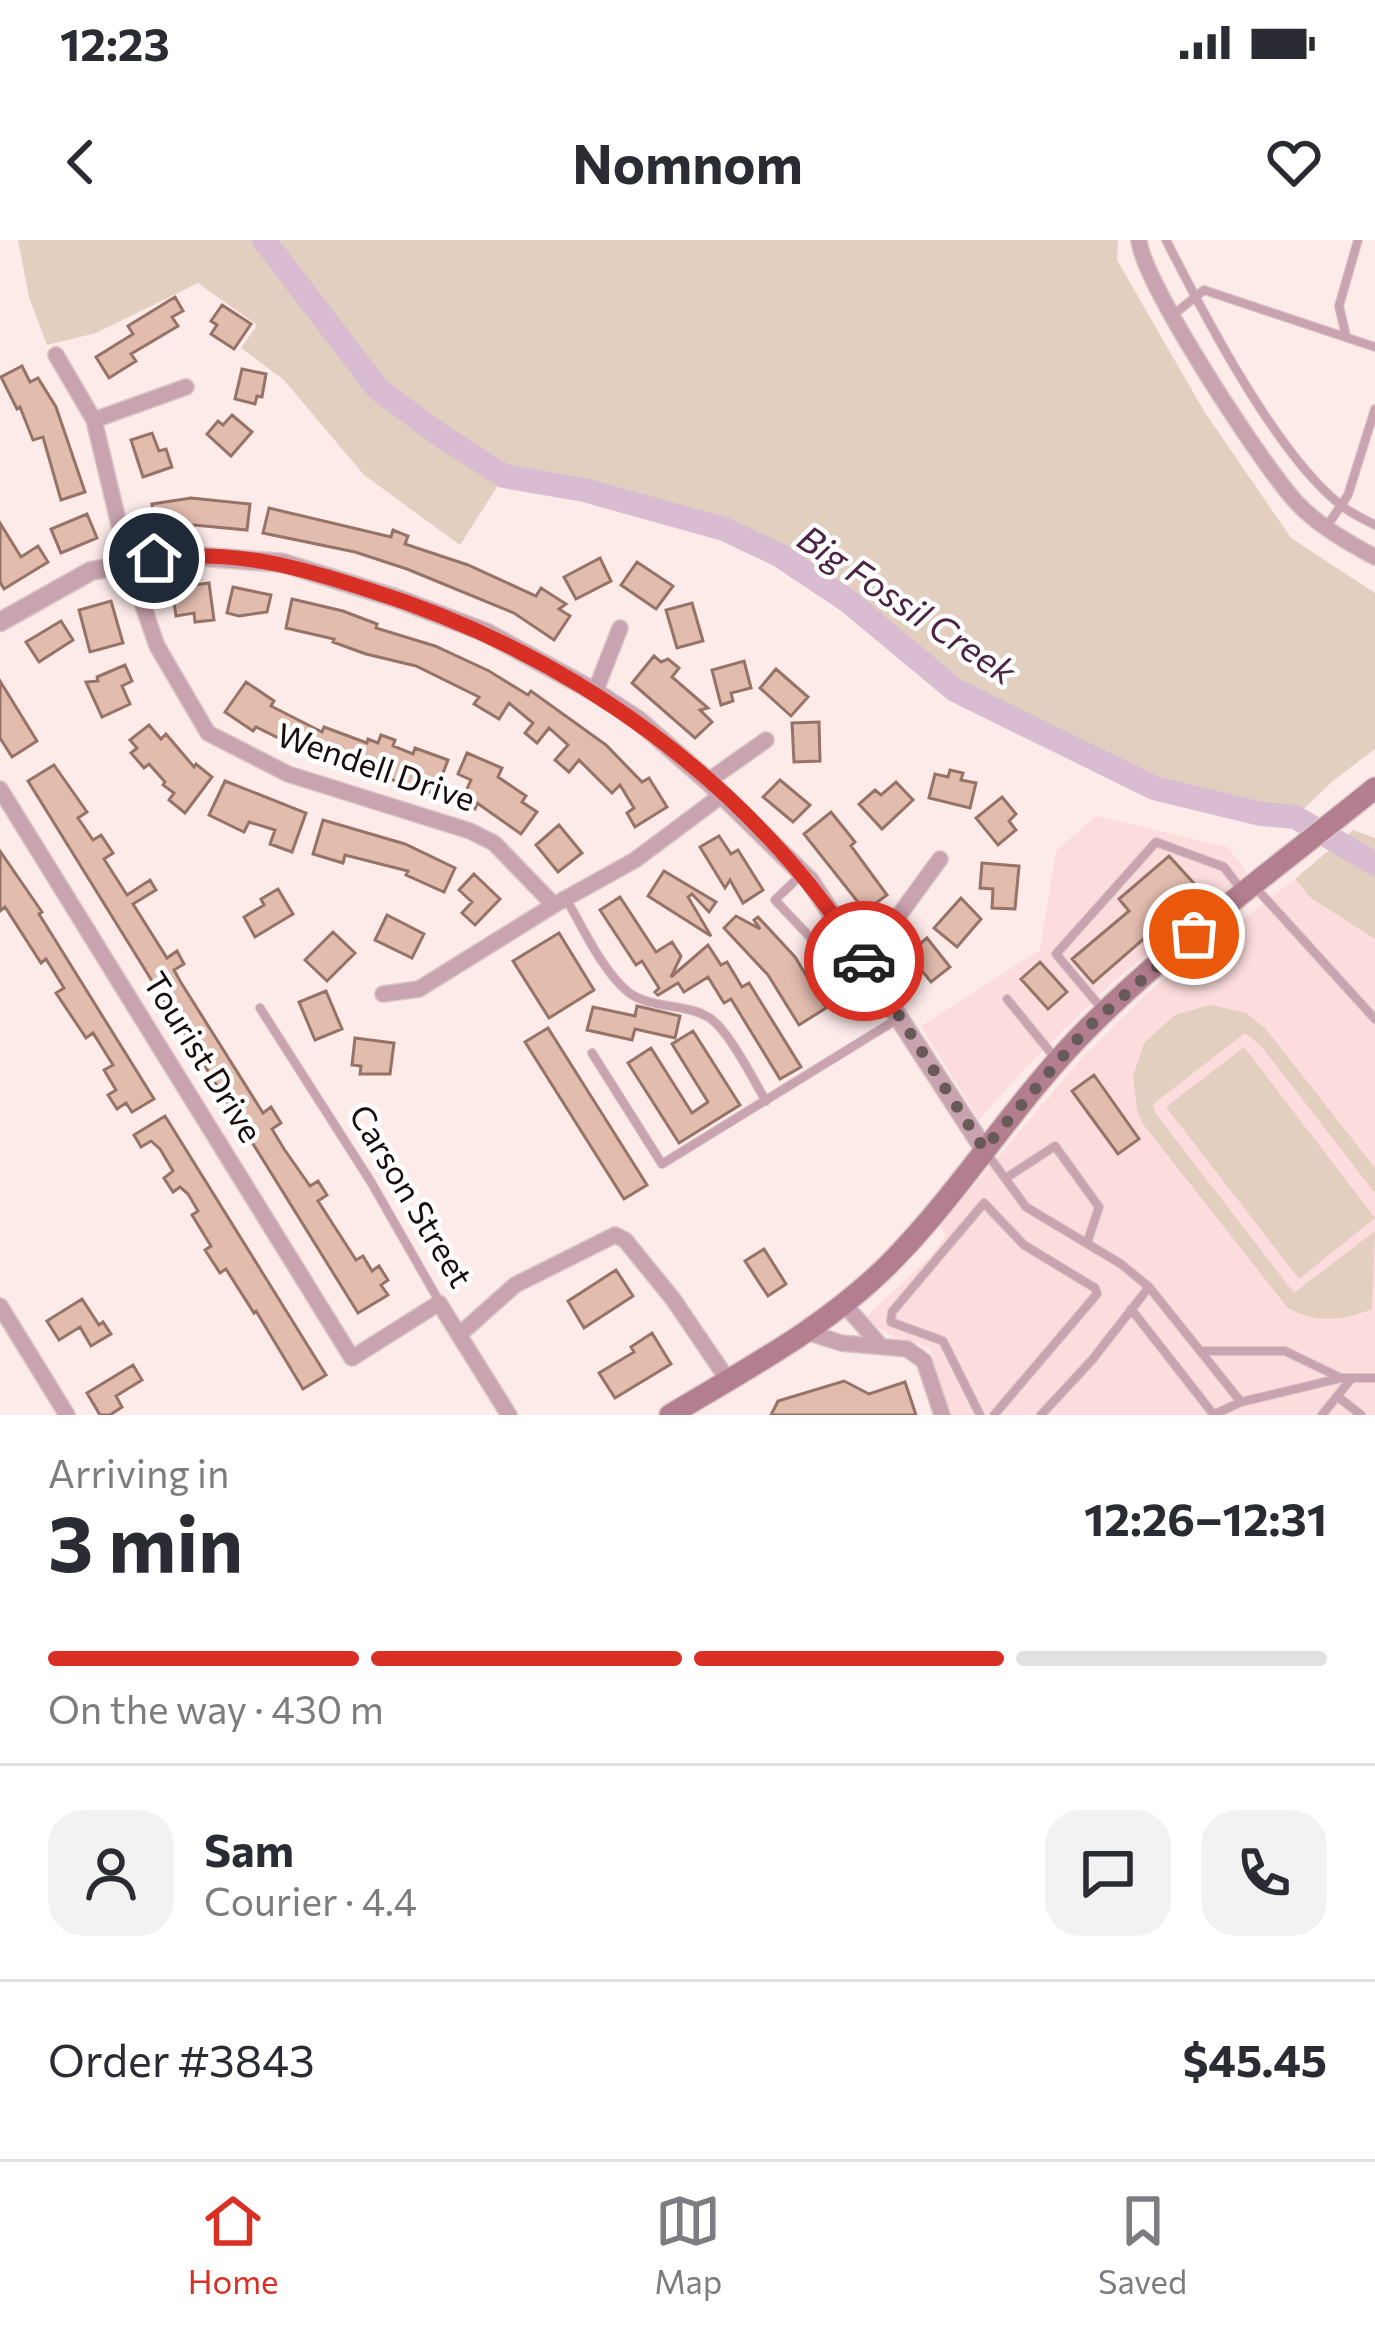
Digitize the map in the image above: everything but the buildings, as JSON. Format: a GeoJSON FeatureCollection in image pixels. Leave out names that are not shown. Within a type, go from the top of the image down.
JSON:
{"type":"FeatureCollection","features":[{"type":"Feature","properties":{"kind":"main road"},"geometry":{"type":"LineString","coordinates":[[673,1414],[844,1305],[895,1258],[1057,1060],[1105,1012],[1375,788]]}},
{"type":"Feature","properties":{"kind":"street"},"geometry":{"type":"LineString","coordinates":[[1138,240],[1172,316],[1277,480],[1312,518],[1375,557]]}},
{"type":"Feature","properties":{"kind":"street","name":"Wendell Drive"},"geometry":{"type":"LineString","coordinates":[[56,355],[94,420],[128,562],[157,646],[208,733],[288,774],[470,831],[494,843],[559,902]]}},
{"type":"Feature","properties":{"kind":"street"},"geometry":{"type":"LineString","coordinates":[[94,420],[186,387]]}},
{"type":"Feature","properties":{"kind":"street"},"geometry":{"type":"LineString","coordinates":[[0,622],[63,583],[128,562],[182,555],[283,562],[469,625],[595,692],[638,720],[802,874],[859,953],[984,1149]]}},
{"type":"Feature","properties":{"kind":"street"},"geometry":{"type":"LineString","coordinates":[[595,692],[620,628]]}},
{"type":"Feature","properties":{"kind":"street"},"geometry":{"type":"LineString","coordinates":[[383,994],[419,989],[635,860],[766,740]]}},
{"type":"Feature","properties":{"kind":"street","name":"Tourist Drive"},"geometry":{"type":"LineString","coordinates":[[0,789],[352,1358],[439,1303]]}},
{"type":"Feature","properties":{"kind":"street"},"geometry":{"type":"LineString","coordinates":[[859,953],[897,918],[940,859]]}},
{"type":"Feature","properties":{"kind":"street"},"geometry":{"type":"LineString","coordinates":[[459,1335],[515,1285],[615,1235],[625,1240],[673,1299],[728,1380]]}},
{"type":"Feature","properties":{"kind":"street","name":"Carson Street"},"geometry":{"type":"LineString","coordinates":[[439,1303],[508,1415]]}},
{"type":"Feature","properties":{"kind":"street"},"geometry":{"type":"LineString","coordinates":[[844,1305],[878,1343]]}},
{"type":"Feature","properties":{"kind":"street"},"geometry":{"type":"LineString","coordinates":[[0,1306],[67,1415]]}},
{"type":"Feature","properties":{"kind":"street"},"geometry":{"type":"LineString","coordinates":[[807,1332],[841,1342],[907,1348],[924,1361],[942,1415]]}},
{"type":"Feature","properties":{"kind":"lane"},"geometry":{"type":"LineString","coordinates":[[1166,240],[1195,298],[1287,448],[1341,506],[1375,525]]}},
{"type":"Feature","properties":{"kind":"lane"},"geometry":{"type":"LineString","coordinates":[[1346,338],[1339,306],[1358,240]]}},
{"type":"Feature","properties":{"kind":"lane"},"geometry":{"type":"LineString","coordinates":[[1172,316],[1204,290],[1375,347]]}},
{"type":"Feature","properties":{"kind":"lane"},"geometry":{"type":"LineString","coordinates":[[1327,527],[1348,495],[1375,409]]}},
{"type":"Feature","properties":{"kind":"lane"},"geometry":{"type":"LineString","coordinates":[[1105,1012],[1056,954],[1156,842],[1224,867],[1375,1019]]}},
{"type":"Feature","properties":{"kind":"lane"},"geometry":{"type":"LineString","coordinates":[[802,874],[775,900],[837,974],[859,953]]}},
{"type":"Feature","properties":{"kind":"lane"},"geometry":{"type":"LineString","coordinates":[[559,902],[626,990],[641,999],[709,1017],[766,1101]]}},
{"type":"Feature","properties":{"kind":"lane"},"geometry":{"type":"LineString","coordinates":[[1007,999],[1057,1060]]}},
{"type":"Feature","properties":{"kind":"lane","name":"Carson Street"},"geometry":{"type":"LineString","coordinates":[[260,1008],[371,1182],[439,1303]]}},
{"type":"Feature","properties":{"kind":"lane"},"geometry":{"type":"LineString","coordinates":[[592,1053],[662,1164],[900,1018]]}},
{"type":"Feature","properties":{"kind":"lane"},"geometry":{"type":"LineString","coordinates":[[1006,1178],[1055,1146],[1099,1207],[1087,1243]]}},
{"type":"Feature","properties":{"kind":"lane"},"geometry":{"type":"LineString","coordinates":[[984,1149],[1026,1207],[1149,1287],[1241,1402]]}},
{"type":"Feature","properties":{"kind":"lane"},"geometry":{"type":"LineString","coordinates":[[980,1415],[944,1341],[891,1322],[892,1312],[983,1203],[1024,1245],[1095,1288],[1097,1294],[994,1415]]}},
{"type":"Feature","properties":{"kind":"lane"},"geometry":{"type":"LineString","coordinates":[[1041,1415],[1149,1287]]}},
{"type":"Feature","properties":{"kind":"lane"},"geometry":{"type":"LineString","coordinates":[[1131,1310],[1213,1415],[1241,1402],[1346,1378],[1375,1378]]}},
{"type":"Feature","properties":{"kind":"lane"},"geometry":{"type":"LineString","coordinates":[[924,1361],[947,1346]]}},
{"type":"Feature","properties":{"kind":"lane"},"geometry":{"type":"LineString","coordinates":[[1200,1351],[1285,1351],[1346,1378]]}},
{"type":"Feature","properties":{"kind":"lane"},"geometry":{"type":"LineString","coordinates":[[1322,1415],[1346,1378]]}},
{"type":"Feature","properties":{"kind":"lane"},"geometry":{"type":"LineString","coordinates":[[1337,1396],[1361,1415]]}},
{"type":"Feature","properties":{"kind":"shaded area"},"geometry":{"type":"Polygon","coordinates":[[[18,240],[1118,240],[1117,260],[1204,411],[1291,538],[1375,593],[1375,749],[1295,817],[1154,788],[955,690],[848,601],[779,555],[724,530],[584,490],[504,476],[460,545],[364,475],[284,380],[241,348],[257,325],[198,283],[96,333],[47,345],[29,297],[18,240]]]}},
{"type":"Feature","properties":{"kind":"shaded area"},"geometry":{"type":"Polygon","coordinates":[[[1096,816],[1228,847],[1247,873],[1112,983],[979,1120],[921,1026],[1040,950],[1056,851],[1096,816]]]}},
{"type":"Feature","properties":{"kind":"shaded area"},"geometry":{"type":"Polygon","coordinates":[[[1353,830],[1375,838],[1375,939],[1311,898],[1295,879],[1353,830]]]}},
{"type":"Feature","properties":{"kind":"shaded area"},"geometry":{"type":"Polygon","coordinates":[[[1295,879],[1311,898],[1375,938],[1375,1415],[951,1415],[930,1348],[886,1334],[865,1318],[931,1256],[946,1235],[940,1226],[1079,1061],[1147,993],[1295,879]]]}},
{"type":"Feature","properties":{"kind":"shaded area"},"geometry":{"type":"Polygon","coordinates":[[[1210,1005],[1246,1013],[1265,1028],[1375,1168],[1375,1193],[1261,1046],[1245,1033],[1153,1104],[1156,1114],[1294,1293],[1375,1231],[1372,1309],[1329,1319],[1287,1307],[1143,1124],[1133,1076],[1144,1043],[1175,1015],[1210,1005]]]}},
{"type":"Feature","properties":{"kind":"shaded area"},"geometry":{"type":"Polygon","coordinates":[[[1244,1047],[1375,1218],[1299,1279],[1166,1107],[1244,1047]]]}},
{"type":"Feature","properties":{"kind":"waterway","name":"Big Fossil Creek"},"geometry":{"type":"LineString","coordinates":[[264,240],[378,389],[504,476],[584,490],[724,529],[779,555],[848,601],[955,690],[1154,788],[1261,814],[1295,817],[1375,864]]}},
{"type":"Feature","properties":{"kind":"way so far"},"geometry":{"type":"LineString","coordinates":[[864,961],[984,1149],[1086,1029],[1194,934]]}},
{"type":"Feature","properties":{"kind":"route"},"geometry":{"type":"LineString","coordinates":[[154,558],[232,556],[283,562],[469,625],[595,692],[638,720],[708,781],[810,881],[864,961]]}}]}
